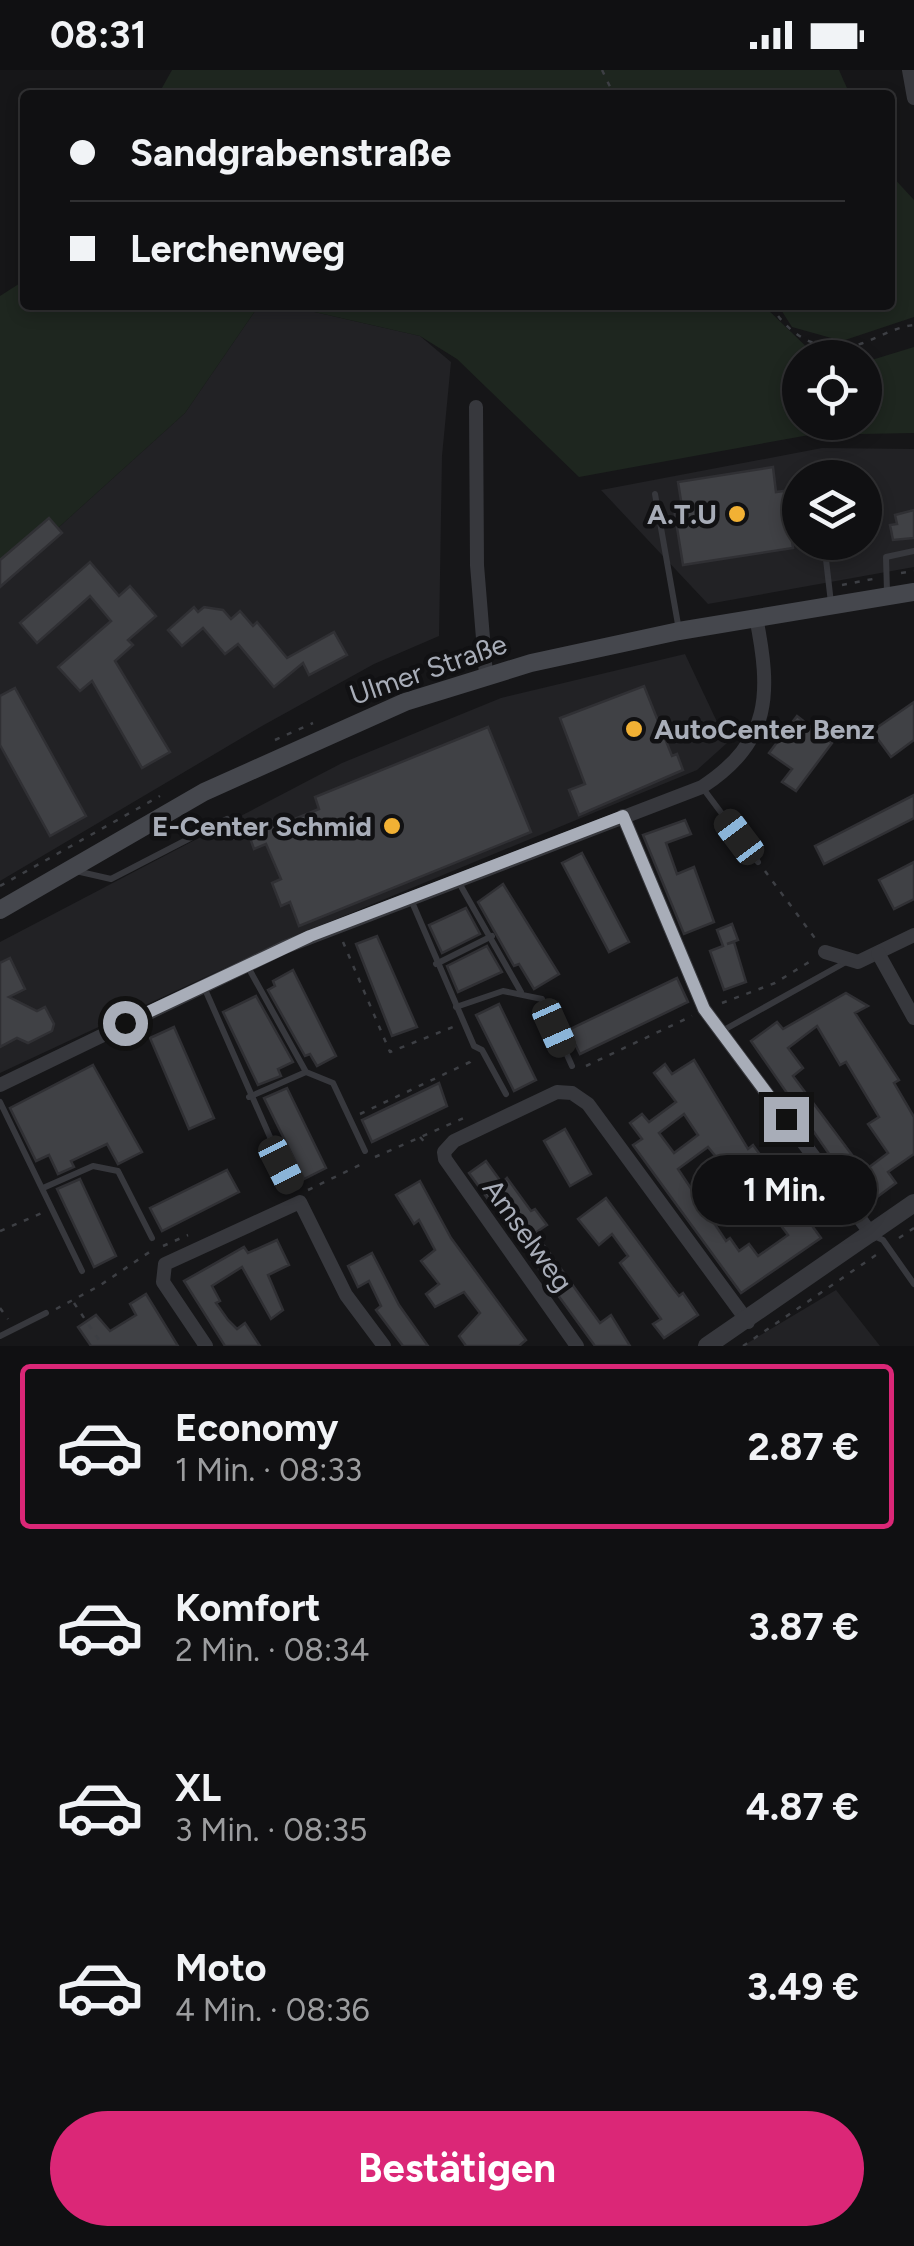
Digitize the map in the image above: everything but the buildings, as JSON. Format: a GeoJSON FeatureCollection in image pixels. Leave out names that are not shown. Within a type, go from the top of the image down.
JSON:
{"type":"FeatureCollection","features":[{"type":"Feature","properties":{"kind":"main road","name":"Ulmer Straße"},"geometry":{"type":"LineString","coordinates":[[0,910],[204,792],[297,747],[405,702],[486,675],[679,631],[914,592]]}},
{"type":"Feature","properties":{"kind":"street"},"geometry":{"type":"LineString","coordinates":[[908,70],[914,98]]}},
{"type":"Feature","properties":{"kind":"street"},"geometry":{"type":"LineString","coordinates":[[476,407],[477,565],[486,675]]}},
{"type":"Feature","properties":{"kind":"street"},"geometry":{"type":"LineString","coordinates":[[0,1084],[336,926],[702,787],[736,761],[761,720],[766,684],[756,617]]}},
{"type":"Feature","properties":{"kind":"street"},"geometry":{"type":"LineString","coordinates":[[623,816],[704,1009],[872,1235]]}},
{"type":"Feature","properties":{"kind":"street"},"geometry":{"type":"LineString","coordinates":[[826,952],[846,962],[878,953],[914,935]]}},
{"type":"Feature","properties":{"kind":"street"},"geometry":{"type":"LineString","coordinates":[[878,953],[914,1018]]}},
{"type":"Feature","properties":{"kind":"street"},"geometry":{"type":"LineString","coordinates":[[444,1145],[558,1092],[572,1093],[588,1104],[748,1322]]}},
{"type":"Feature","properties":{"kind":"street","name":"Amselweg"},"geometry":{"type":"LineString","coordinates":[[444,1145],[448,1166],[577,1346]]}},
{"type":"Feature","properties":{"kind":"street"},"geometry":{"type":"LineString","coordinates":[[206,1346],[163,1282],[166,1264],[300,1202],[346,1295],[384,1346]]}},
{"type":"Feature","properties":{"kind":"street"},"geometry":{"type":"LineString","coordinates":[[707,1346],[748,1322],[914,1203]]}},
{"type":"Feature","properties":{"kind":"lane"},"geometry":{"type":"LineString","coordinates":[[654,494],[679,631]]}},
{"type":"Feature","properties":{"kind":"lane"},"geometry":{"type":"LineString","coordinates":[[887,597],[886,557],[914,551]]}},
{"type":"Feature","properties":{"kind":"lane"},"geometry":{"type":"LineString","coordinates":[[826,560],[832,605]]}},
{"type":"Feature","properties":{"kind":"lane"},"geometry":{"type":"LineString","coordinates":[[702,787],[758,862]]}},
{"type":"Feature","properties":{"kind":"lane"},"geometry":{"type":"LineString","coordinates":[[70,870],[111,878],[228,819],[236,837]]}},
{"type":"Feature","properties":{"kind":"lane"},"geometry":{"type":"LineString","coordinates":[[456,878],[522,993]]}},
{"type":"Feature","properties":{"kind":"lane"},"geometry":{"type":"LineString","coordinates":[[410,896],[474,1046],[482,1050],[506,1094]]}},
{"type":"Feature","properties":{"kind":"lane"},"geometry":{"type":"LineString","coordinates":[[436,964],[492,936]]}},
{"type":"Feature","properties":{"kind":"lane"},"geometry":{"type":"LineString","coordinates":[[721,1032],[846,962]]}},
{"type":"Feature","properties":{"kind":"lane"},"geometry":{"type":"LineString","coordinates":[[248,966],[306,1072],[333,1083],[366,1151]]}},
{"type":"Feature","properties":{"kind":"lane"},"geometry":{"type":"LineString","coordinates":[[203,986],[292,1187]]}},
{"type":"Feature","properties":{"kind":"lane"},"geometry":{"type":"LineString","coordinates":[[456,1007],[504,991],[542,998],[573,1069]]}},
{"type":"Feature","properties":{"kind":"lane"},"geometry":{"type":"LineString","coordinates":[[249,1097],[306,1072]]}},
{"type":"Feature","properties":{"kind":"lane"},"geometry":{"type":"LineString","coordinates":[[0,1102],[82,1272]]}},
{"type":"Feature","properties":{"kind":"lane"},"geometry":{"type":"LineString","coordinates":[[43,1188],[93,1166],[118,1171],[152,1238]]}},
{"type":"Feature","properties":{"kind":"lane"},"geometry":{"type":"LineString","coordinates":[[872,1235],[888,1247],[914,1284]]}},
{"type":"Feature","properties":{"kind":"lane"},"geometry":{"type":"LineString","coordinates":[[0,1336],[46,1313]]}},
{"type":"Feature","properties":{"kind":"path"},"geometry":{"type":"LineString","coordinates":[[774,310],[789,332],[804,340],[844,347],[914,325]]}},
{"type":"Feature","properties":{"kind":"path"},"geometry":{"type":"LineString","coordinates":[[573,1069],[704,1009],[775,983],[826,952],[758,862]]}},
{"type":"Feature","properties":{"kind":"path"},"geometry":{"type":"LineString","coordinates":[[336,926],[390,1052],[464,1023]]}},
{"type":"Feature","properties":{"kind":"path"},"geometry":{"type":"LineString","coordinates":[[350,1118],[470,1062],[474,1046]]}},
{"type":"Feature","properties":{"kind":"path"},"geometry":{"type":"LineString","coordinates":[[420,1136],[426,1148],[444,1145]]}},
{"type":"Feature","properties":{"kind":"path"},"geometry":{"type":"LineString","coordinates":[[0,1231],[52,1208]]}},
{"type":"Feature","properties":{"kind":"path"},"geometry":{"type":"LineString","coordinates":[[743,1346],[914,1228]]}},
{"type":"Feature","properties":{"kind":"path"},"geometry":{"type":"LineString","coordinates":[[46,1313],[73,1301],[146,1253]]}},
{"type":"Feature","properties":{"kind":"path"},"geometry":{"type":"LineString","coordinates":[[73,1301],[103,1346]]}},
{"type":"Feature","properties":{"kind":"shaded area"},"geometry":{"type":"Polygon","coordinates":[[[172,70],[839,70],[848,90],[161,90],[172,70]]]}},
{"type":"Feature","properties":{"kind":"shaded area"},"geometry":{"type":"Polygon","coordinates":[[[895,179],[914,200],[914,317],[838,340],[792,327],[781,310],[895,310],[895,179]]]}},
{"type":"Feature","properties":{"kind":"shaded area"},"geometry":{"type":"Polygon","coordinates":[[[20,283],[20,310],[256,310],[185,413],[59,527],[0,566],[0,296],[20,283]]]}},
{"type":"Feature","properties":{"kind":"shaded area"},"geometry":{"type":"Polygon","coordinates":[[[256,310],[306,310],[420,336],[451,362],[442,456],[439,636],[374,664],[262,726],[0,881],[0,566],[59,527],[185,413],[256,310]]]}},
{"type":"Feature","properties":{"kind":"shaded area"},"geometry":{"type":"Polygon","coordinates":[[[306,310],[768,310],[799,340],[782,340],[782,440],[579,477],[457,359],[420,336],[306,310]]]}},
{"type":"Feature","properties":{"kind":"shaded area"},"geometry":{"type":"Polygon","coordinates":[[[914,347],[914,433],[882,434],[882,357],[914,347]]]}},
{"type":"Feature","properties":{"kind":"shaded area"},"geometry":{"type":"Polygon","coordinates":[[[822,448],[914,449],[914,567],[708,604],[601,490],[822,448]]]}},
{"type":"Feature","properties":{"kind":"shaded area"},"geometry":{"type":"Polygon","coordinates":[[[685,654],[727,743],[697,770],[274,945],[0,1073],[0,942],[342,763],[501,698],[685,654]]]}},
{"type":"Feature","properties":{"kind":"shaded area"},"geometry":{"type":"Polygon","coordinates":[[[836,1290],[880,1346],[743,1346],[759,1336],[836,1290]]]}},
{"type":"Feature","properties":{"kind":"place","name":"A.T.U"},"geometry":{"type":"Point","coordinates":[737,514]}},
{"type":"Feature","properties":{"kind":"place","name":"AutoCenter Benz"},"geometry":{"type":"Point","coordinates":[634,729]}},
{"type":"Feature","properties":{"kind":"place","name":"E-Center Schmid"},"geometry":{"type":"Point","coordinates":[392,826]}},
{"type":"Feature","properties":{"kind":"route"},"geometry":{"type":"LineString","coordinates":[[125,1023],[310,936],[623,816],[704,1009],[786,1119]]}}]}
